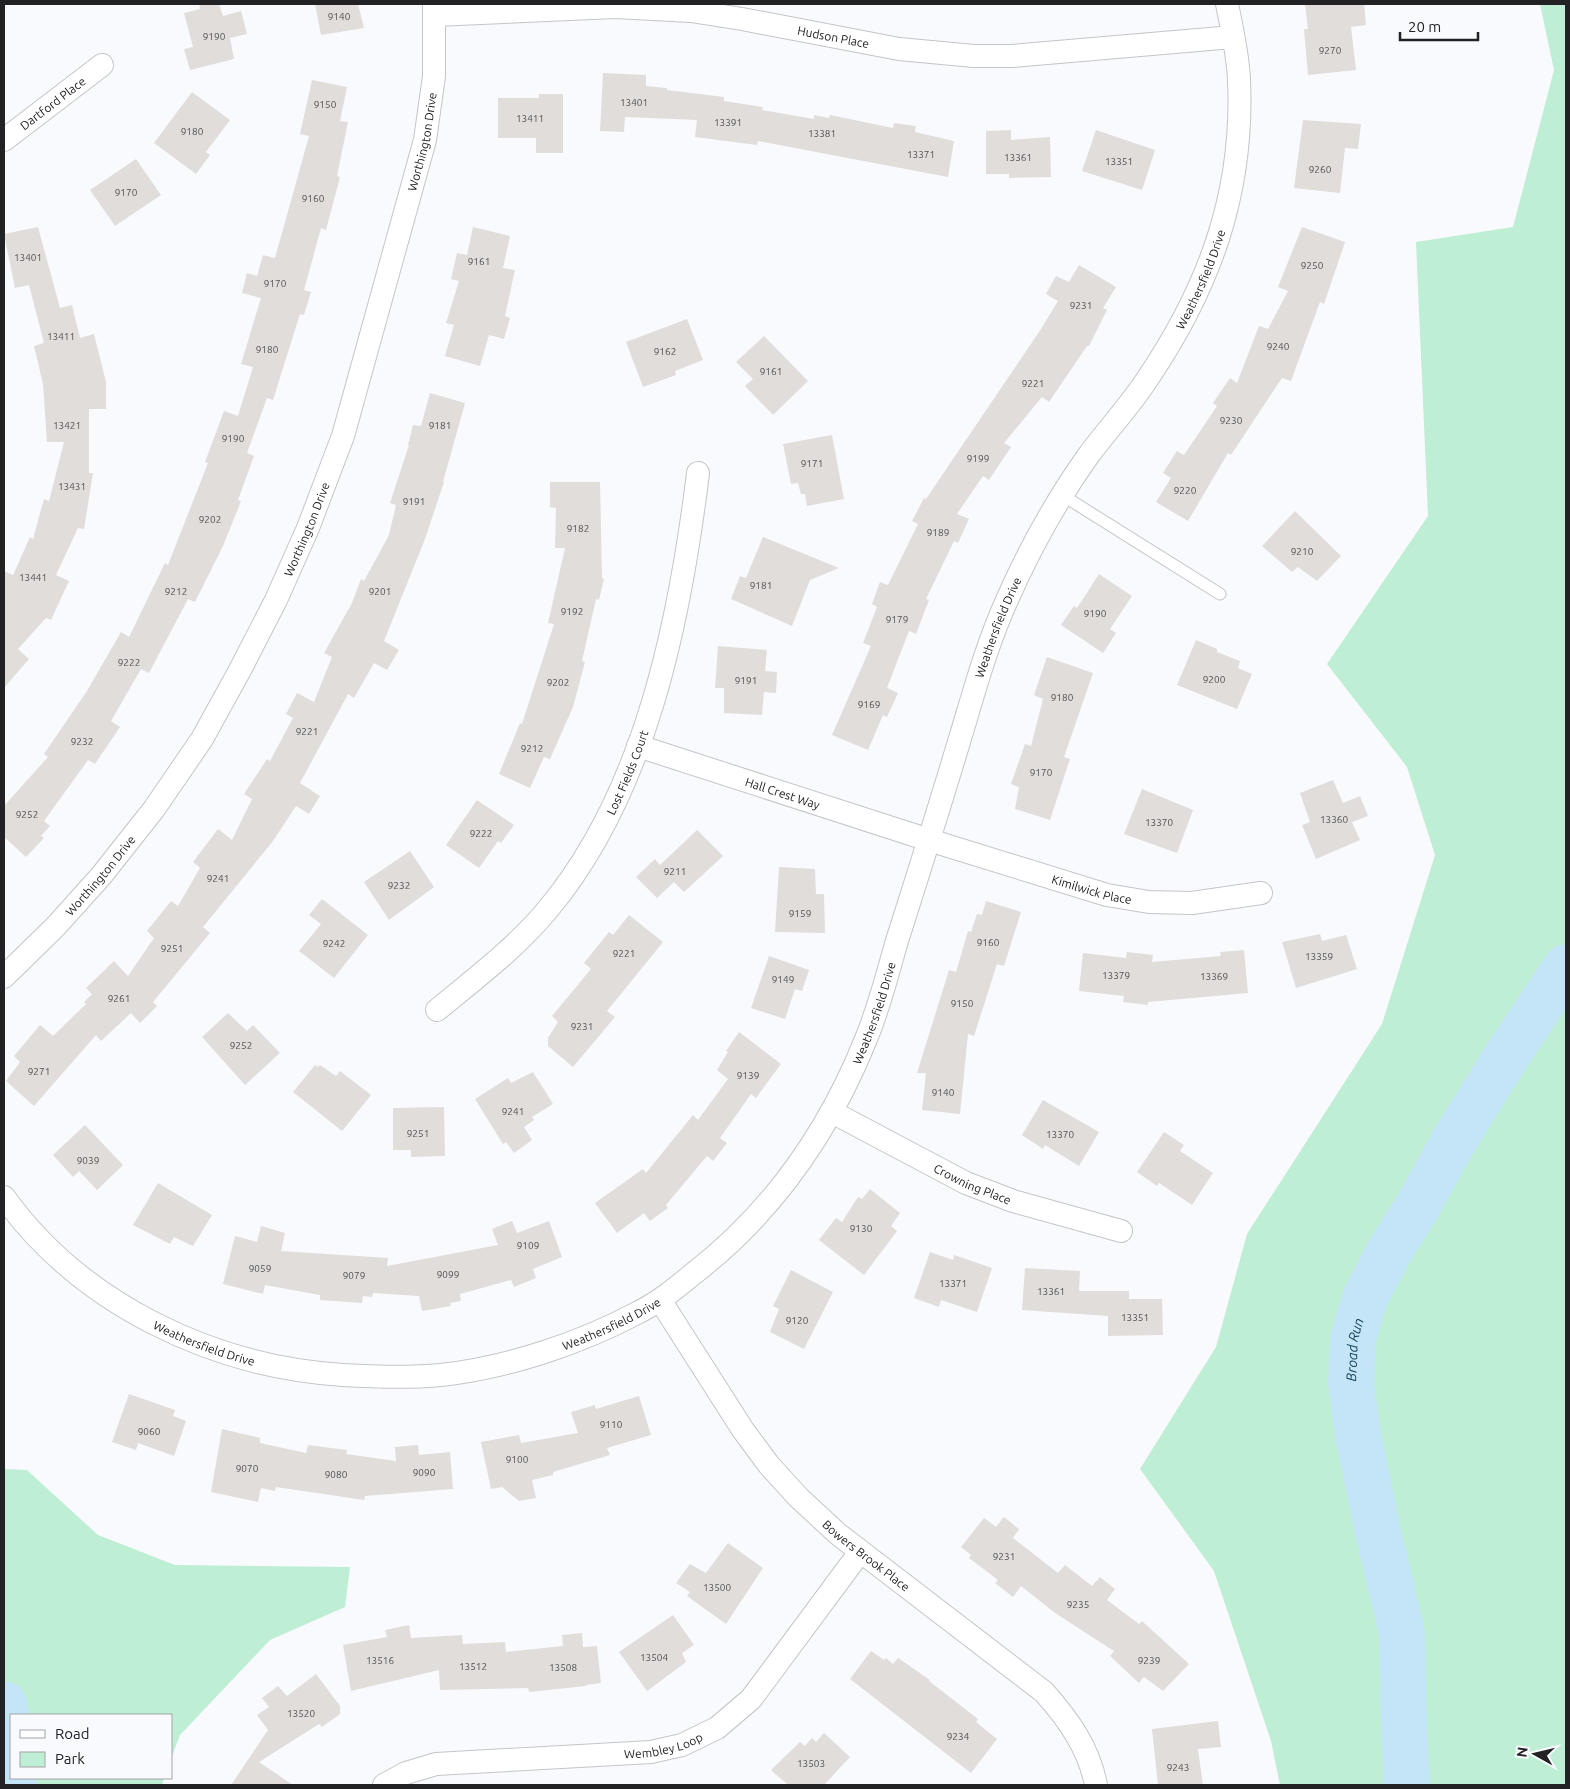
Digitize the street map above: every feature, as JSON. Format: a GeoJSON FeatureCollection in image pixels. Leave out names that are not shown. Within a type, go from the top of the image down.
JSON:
{"type":"FeatureCollection","features":[{"type":"Feature","properties":{"kind":"street","name":"Weathersfield Drive"},"geometry":{"type":"LineString","coordinates":[[4,1197],[46,1246],[86,1281],[130,1311],[178,1335],[220,1351],[277,1366],[335,1375],[394,1378],[442,1375],[490,1366],[547,1351],[584,1338],[639,1312],[660,1300],[714,1258],[759,1214],[805,1156],[841,1097],[868,1034],[982,667],[1005,604],[1027,556],[1062,495],[1090,454],[1145,384],[1178,332],[1204,280],[1222,230],[1234,179],[1240,127],[1240,74],[1227,4]]}},
{"type":"Feature","properties":{"kind":"street","name":"Hudson Place"},"geometry":{"type":"LineString","coordinates":[[435,9],[615,7],[691,11],[899,49],[974,56],[1012,56],[1233,37]]}},
{"type":"Feature","properties":{"kind":"street","name":"Worthington Drive"},"geometry":{"type":"LineString","coordinates":[[4,977],[56,926],[101,876],[154,809],[202,739],[276,600],[308,528],[343,436],[425,140],[434,76],[435,9]]}},
{"type":"Feature","properties":{"kind":"street","name":"Dartford Place"},"geometry":{"type":"LineString","coordinates":[[4,140],[102,64]]}},
{"type":"Feature","properties":{"kind":"street","name":"Lost Fields Court"},"geometry":{"type":"LineString","coordinates":[[437,1010],[511,948],[548,908],[582,864],[614,805],[649,715],[679,601],[698,473]]}},
{"type":"Feature","properties":{"kind":"street","name":"Hall Crest Way"},"geometry":{"type":"LineString","coordinates":[[638,746],[929,840]]}},
{"type":"Feature","properties":{"kind":"street","name":"Kimilwick Place"},"geometry":{"type":"LineString","coordinates":[[929,840],[1108,895],[1149,902],[1192,903],[1262,893]]}},
{"type":"Feature","properties":{"kind":"street","name":"Crowning Place"},"geometry":{"type":"LineString","coordinates":[[832,1112],[966,1183],[1013,1200],[1121,1231]]}},
{"type":"Feature","properties":{"kind":"street","name":"Bowers Brook Place"},"geometry":{"type":"LineString","coordinates":[[660,1300],[743,1430],[769,1465],[798,1497],[838,1534],[1044,1692],[1066,1717],[1080,1742],[1085,1751],[1096,1785]]}},
{"type":"Feature","properties":{"kind":"street","name":"Wembley Loop"},"geometry":{"type":"LineString","coordinates":[[384,1785],[406,1773],[436,1764],[651,1752],[682,1744],[717,1728],[751,1699],[860,1552]]}},
{"type":"Feature","properties":{"kind":"lane"},"geometry":{"type":"LineString","coordinates":[[1062,495],[1220,594]]}},
{"type":"Feature","properties":{"kind":"green space"},"geometry":{"type":"Polygon","coordinates":[[[1540,4],[1566,4],[1566,1785],[1280,1785],[1271,1741],[1214,1571],[1140,1469],[1216,1347],[1247,1234],[1382,1024],[1435,855],[1407,767],[1327,664],[1428,516],[1416,242],[1513,227],[1554,70],[1540,4]]]}},
{"type":"Feature","properties":{"kind":"green space"},"geometry":{"type":"Polygon","coordinates":[[[4,1469],[27,1470],[98,1535],[175,1565],[350,1567],[345,1607],[270,1640],[180,1735],[172,1756],[172,1714],[10,1714],[10,1779],[164,1779],[162,1785],[4,1785],[4,1469]]]}},
{"type":"Feature","properties":{"kind":"building"},"geometry":{"type":"Polygon","coordinates":[[[199,4],[219,4],[223,16],[241,11],[247,34],[230,38],[234,59],[190,70],[184,49],[193,47],[184,13],[200,9],[199,4]]]}},
{"type":"Feature","properties":{"kind":"building"},"geometry":{"type":"Polygon","coordinates":[[[315,4],[358,4],[364,28],[321,35],[315,4]]]}},
{"type":"Feature","properties":{"kind":"building"},"geometry":{"type":"Polygon","coordinates":[[[1364,4],[1366,25],[1351,27],[1356,70],[1308,75],[1304,29],[1308,29],[1305,5],[1364,4]]]}},
{"type":"Feature","properties":{"kind":"building"},"geometry":{"type":"Polygon","coordinates":[[[603,73],[646,75],[646,86],[724,97],[724,101],[763,107],[762,110],[814,119],[814,115],[829,118],[830,115],[893,128],[894,123],[916,126],[915,132],[954,141],[948,177],[758,141],[757,145],[695,137],[697,120],[625,117],[624,132],[600,131],[603,73]]]}},
{"type":"Feature","properties":{"kind":"building"},"geometry":{"type":"Polygon","coordinates":[[[312,80],[347,87],[340,121],[348,122],[337,176],[340,177],[326,230],[321,228],[304,290],[311,292],[304,315],[300,314],[273,400],[267,398],[247,453],[254,456],[238,500],[241,501],[223,546],[195,602],[188,599],[149,673],[141,669],[111,721],[120,727],[95,764],[88,760],[44,821],[50,826],[41,836],[44,838],[26,857],[4,837],[4,806],[48,757],[44,754],[87,691],[121,632],[129,637],[165,563],[168,565],[208,463],[205,462],[224,411],[238,416],[253,367],[241,364],[261,298],[242,293],[247,273],[257,276],[263,255],[275,258],[309,136],[300,134],[312,80]]]}},
{"type":"Feature","properties":{"kind":"building"},"geometry":{"type":"Polygon","coordinates":[[[192,92],[230,120],[206,152],[210,155],[196,174],[154,143],[192,92]]]}},
{"type":"Feature","properties":{"kind":"building"},"geometry":{"type":"Polygon","coordinates":[[[539,94],[563,94],[563,153],[536,153],[536,138],[498,138],[498,98],[539,98],[539,94]]]}},
{"type":"Feature","properties":{"kind":"building"},"geometry":{"type":"Polygon","coordinates":[[[1303,120],[1361,124],[1358,149],[1345,148],[1340,193],[1294,188],[1303,120]]]}},
{"type":"Feature","properties":{"kind":"building"},"geometry":{"type":"Polygon","coordinates":[[[1011,130],[1011,140],[1050,137],[1051,177],[1009,178],[1009,174],[986,174],[986,131],[1011,130]]]}},
{"type":"Feature","properties":{"kind":"building"},"geometry":{"type":"Polygon","coordinates":[[[1096,130],[1155,150],[1142,190],[1082,171],[1096,130]]]}},
{"type":"Feature","properties":{"kind":"building"},"geometry":{"type":"Polygon","coordinates":[[[136,159],[161,195],[115,226],[90,190],[136,159]]]}},
{"type":"Feature","properties":{"kind":"building"},"geometry":{"type":"Polygon","coordinates":[[[38,227],[60,308],[72,305],[80,338],[94,334],[106,382],[106,409],[89,409],[89,473],[93,473],[84,529],[78,528],[56,575],[69,581],[51,620],[46,618],[18,649],[29,659],[4,688],[4,571],[13,575],[30,537],[33,539],[44,499],[49,501],[64,442],[47,442],[43,384],[34,346],[44,343],[29,285],[15,288],[4,234],[38,227]]]}},
{"type":"Feature","properties":{"kind":"building"},"geometry":{"type":"Polygon","coordinates":[[[473,227],[510,236],[503,268],[515,270],[505,316],[510,318],[504,339],[489,335],[480,366],[445,356],[454,325],[446,323],[459,281],[451,279],[457,253],[467,255],[473,227]]]}},
{"type":"Feature","properties":{"kind":"building"},"geometry":{"type":"Polygon","coordinates":[[[1302,227],[1345,242],[1324,304],[1320,302],[1291,381],[1282,378],[1231,455],[1228,453],[1188,521],[1156,502],[1171,478],[1163,473],[1177,451],[1184,455],[1217,406],[1213,403],[1230,378],[1237,383],[1259,326],[1268,329],[1288,291],[1278,287],[1302,227]]]}},
{"type":"Feature","properties":{"kind":"building"},"geometry":{"type":"Polygon","coordinates":[[[1079,265],[1116,287],[1103,308],[1107,310],[1089,346],[1087,346],[1049,402],[1042,397],[1004,443],[1011,447],[989,480],[983,476],[957,514],[969,519],[958,543],[954,541],[926,599],[929,600],[916,634],[909,631],[887,688],[898,693],[887,717],[883,715],[868,750],[832,735],[871,646],[863,643],[877,607],[872,604],[880,582],[888,585],[918,524],[912,521],[924,498],[926,499],[1058,301],[1046,294],[1056,276],[1069,282],[1079,265]]]}},
{"type":"Feature","properties":{"kind":"building"},"geometry":{"type":"Polygon","coordinates":[[[687,319],[703,360],[675,371],[676,375],[643,387],[626,342],[687,319]]]}},
{"type":"Feature","properties":{"kind":"building"},"geometry":{"type":"Polygon","coordinates":[[[764,336],[808,381],[773,415],[745,386],[753,379],[736,362],[764,336]]]}},
{"type":"Feature","properties":{"kind":"building"},"geometry":{"type":"Polygon","coordinates":[[[430,393],[465,403],[444,482],[425,539],[384,641],[399,650],[387,670],[374,663],[354,698],[348,694],[300,783],[320,796],[309,814],[296,806],[273,841],[203,927],[210,933],[153,1002],[157,1006],[140,1023],[131,1013],[101,1041],[96,1035],[34,1106],[6,1081],[20,1062],[14,1056],[40,1025],[53,1036],[86,1004],[84,1002],[92,994],[86,988],[114,961],[128,976],[154,938],[147,931],[171,901],[178,906],[200,868],[193,862],[218,829],[232,840],[252,799],[244,794],[267,759],[270,761],[293,718],[286,714],[297,693],[314,702],[332,657],[324,653],[352,603],[361,579],[364,581],[389,535],[396,505],[390,503],[409,445],[413,425],[421,426],[430,393]]]}},
{"type":"Feature","properties":{"kind":"building"},"geometry":{"type":"Polygon","coordinates":[[[832,435],[844,499],[807,506],[805,494],[801,494],[798,483],[791,484],[783,444],[832,435]]]}},
{"type":"Feature","properties":{"kind":"building"},"geometry":{"type":"Polygon","coordinates":[[[550,482],[600,482],[602,578],[604,579],[599,600],[596,599],[582,661],[585,662],[573,707],[550,759],[544,757],[530,788],[499,774],[520,723],[522,724],[554,624],[548,623],[565,548],[555,548],[556,508],[550,507],[550,482]]]}},
{"type":"Feature","properties":{"kind":"building"},"geometry":{"type":"Polygon","coordinates":[[[1295,511],[1341,556],[1317,581],[1298,567],[1292,572],[1262,546],[1295,511]]]}},
{"type":"Feature","properties":{"kind":"building"},"geometry":{"type":"Polygon","coordinates":[[[763,537],[839,568],[810,580],[792,626],[731,599],[740,576],[746,578],[763,537]]]}},
{"type":"Feature","properties":{"kind":"building"},"geometry":{"type":"Polygon","coordinates":[[[1099,574],[1132,596],[1110,629],[1116,633],[1103,653],[1061,625],[1074,606],[1077,608],[1099,574]]]}},
{"type":"Feature","properties":{"kind":"building"},"geometry":{"type":"Polygon","coordinates":[[[1196,640],[1217,649],[1217,652],[1240,661],[1238,668],[1252,674],[1237,709],[1177,685],[1196,640]]]}},
{"type":"Feature","properties":{"kind":"building"},"geometry":{"type":"Polygon","coordinates":[[[718,646],[767,650],[765,671],[777,672],[776,693],[764,692],[762,715],[724,713],[724,688],[715,688],[718,646]]]}},
{"type":"Feature","properties":{"kind":"building"},"geometry":{"type":"Polygon","coordinates":[[[1047,657],[1093,673],[1064,757],[1070,759],[1050,820],[1015,809],[1019,787],[1011,784],[1025,744],[1031,746],[1043,699],[1034,695],[1047,657]]]}},
{"type":"Feature","properties":{"kind":"building"},"geometry":{"type":"Polygon","coordinates":[[[1333,780],[1343,803],[1360,796],[1368,816],[1352,822],[1360,840],[1316,859],[1302,825],[1310,822],[1300,793],[1333,780]]]}},
{"type":"Feature","properties":{"kind":"building"},"geometry":{"type":"Polygon","coordinates":[[[1142,789],[1193,810],[1177,853],[1124,834],[1142,789]]]}},
{"type":"Feature","properties":{"kind":"building"},"geometry":{"type":"Polygon","coordinates":[[[477,800],[514,825],[501,843],[498,841],[479,868],[446,845],[477,800]]]}},
{"type":"Feature","properties":{"kind":"building"},"geometry":{"type":"Polygon","coordinates":[[[697,830],[723,856],[684,892],[674,882],[657,898],[636,877],[655,859],[660,865],[697,830]]]}},
{"type":"Feature","properties":{"kind":"building"},"geometry":{"type":"Polygon","coordinates":[[[410,851],[434,887],[389,920],[364,882],[410,851]]]}},
{"type":"Feature","properties":{"kind":"building"},"geometry":{"type":"Polygon","coordinates":[[[779,867],[815,869],[816,894],[824,894],[825,933],[775,932],[779,867]]]}},
{"type":"Feature","properties":{"kind":"building"},"geometry":{"type":"Polygon","coordinates":[[[322,899],[368,935],[334,978],[299,951],[321,924],[309,915],[322,899]]]}},
{"type":"Feature","properties":{"kind":"building"},"geometry":{"type":"Polygon","coordinates":[[[986,901],[1021,912],[1004,966],[997,964],[974,1036],[968,1034],[960,1114],[922,1110],[926,1073],[917,1073],[949,970],[956,972],[968,931],[971,932],[977,914],[982,915],[986,901]]]}},
{"type":"Feature","properties":{"kind":"building"},"geometry":{"type":"Polygon","coordinates":[[[629,915],[663,942],[607,1011],[615,1017],[573,1067],[548,1046],[548,1038],[558,1022],[552,1016],[591,969],[584,963],[609,932],[613,935],[629,915]]]}},
{"type":"Feature","properties":{"kind":"building"},"geometry":{"type":"Polygon","coordinates":[[[1320,934],[1322,941],[1346,935],[1357,969],[1296,988],[1282,942],[1320,934]]]}},
{"type":"Feature","properties":{"kind":"building"},"geometry":{"type":"Polygon","coordinates":[[[1244,950],[1248,993],[1148,1002],[1148,1005],[1123,1002],[1124,996],[1079,991],[1083,953],[1126,958],[1127,952],[1153,955],[1152,962],[1221,956],[1220,952],[1244,950]]]}},
{"type":"Feature","properties":{"kind":"building"},"geometry":{"type":"Polygon","coordinates":[[[769,956],[809,970],[802,991],[795,989],[785,1019],[751,1008],[769,956]]]}},
{"type":"Feature","properties":{"kind":"building"},"geometry":{"type":"Polygon","coordinates":[[[228,1013],[247,1031],[253,1025],[280,1053],[245,1085],[202,1037],[228,1013]]]}},
{"type":"Feature","properties":{"kind":"building"},"geometry":{"type":"Polygon","coordinates":[[[739,1032],[781,1064],[756,1098],[751,1094],[720,1138],[727,1143],[713,1161],[707,1156],[666,1205],[668,1208],[650,1221],[644,1213],[617,1233],[595,1203],[643,1169],[646,1173],[693,1115],[698,1120],[728,1079],[717,1070],[728,1052],[726,1051],[739,1032]]]}},
{"type":"Feature","properties":{"kind":"building"},"geometry":{"type":"Polygon","coordinates":[[[315,1065],[318,1067],[320,1065],[336,1076],[340,1071],[371,1095],[342,1131],[293,1092],[315,1065]]]}},
{"type":"Feature","properties":{"kind":"building"},"geometry":{"type":"Polygon","coordinates":[[[533,1072],[553,1104],[532,1117],[534,1120],[524,1127],[532,1140],[514,1153],[506,1142],[503,1144],[475,1099],[508,1078],[511,1083],[533,1072]]]}},
{"type":"Feature","properties":{"kind":"building"},"geometry":{"type":"Polygon","coordinates":[[[1043,1100],[1099,1132],[1079,1166],[1045,1145],[1043,1149],[1022,1135],[1043,1100]]]}},
{"type":"Feature","properties":{"kind":"building"},"geometry":{"type":"Polygon","coordinates":[[[444,1107],[445,1156],[411,1157],[411,1150],[393,1150],[393,1108],[444,1107]]]}},
{"type":"Feature","properties":{"kind":"building"},"geometry":{"type":"Polygon","coordinates":[[[85,1125],[123,1165],[97,1190],[79,1171],[73,1177],[53,1155],[85,1125]]]}},
{"type":"Feature","properties":{"kind":"building"},"geometry":{"type":"Polygon","coordinates":[[[1164,1132],[1184,1145],[1180,1151],[1213,1173],[1192,1205],[1159,1183],[1157,1186],[1137,1172],[1164,1132]]]}},
{"type":"Feature","properties":{"kind":"building"},"geometry":{"type":"Polygon","coordinates":[[[158,1183],[212,1215],[193,1246],[174,1237],[170,1244],[133,1225],[158,1183]]]}},
{"type":"Feature","properties":{"kind":"building"},"geometry":{"type":"Polygon","coordinates":[[[870,1189],[900,1213],[891,1226],[897,1231],[864,1275],[819,1240],[836,1218],[842,1222],[858,1197],[862,1199],[870,1189]]]}},
{"type":"Feature","properties":{"kind":"building"},"geometry":{"type":"Polygon","coordinates":[[[512,1221],[517,1233],[549,1221],[562,1257],[533,1269],[536,1278],[514,1287],[511,1280],[460,1294],[461,1301],[450,1303],[451,1306],[422,1311],[419,1296],[373,1293],[372,1297],[363,1296],[362,1303],[320,1300],[320,1295],[265,1285],[263,1294],[223,1284],[235,1236],[257,1242],[261,1226],[285,1233],[281,1251],[388,1258],[387,1266],[498,1245],[492,1229],[512,1221]]]}},
{"type":"Feature","properties":{"kind":"building"},"geometry":{"type":"Polygon","coordinates":[[[930,1252],[953,1260],[954,1255],[992,1268],[977,1312],[941,1300],[939,1307],[914,1298],[930,1252]]]}},
{"type":"Feature","properties":{"kind":"building"},"geometry":{"type":"Polygon","coordinates":[[[1025,1268],[1080,1271],[1079,1291],[1129,1291],[1129,1299],[1162,1299],[1163,1335],[1108,1336],[1108,1316],[1022,1310],[1025,1268]]]}},
{"type":"Feature","properties":{"kind":"building"},"geometry":{"type":"Polygon","coordinates":[[[791,1270],[833,1292],[804,1349],[770,1332],[779,1309],[773,1306],[791,1270]]]}},
{"type":"Feature","properties":{"kind":"building"},"geometry":{"type":"Polygon","coordinates":[[[129,1394],[175,1410],[173,1416],[186,1421],[174,1456],[138,1443],[136,1450],[112,1442],[129,1394]]]}},
{"type":"Feature","properties":{"kind":"building"},"geometry":{"type":"Polygon","coordinates":[[[639,1396],[651,1435],[607,1448],[610,1455],[553,1472],[553,1475],[532,1480],[536,1498],[519,1501],[502,1487],[491,1489],[481,1442],[519,1435],[521,1443],[578,1433],[571,1412],[595,1405],[596,1409],[639,1396]]]}},
{"type":"Feature","properties":{"kind":"building"},"geometry":{"type":"Polygon","coordinates":[[[222,1429],[260,1438],[260,1443],[306,1453],[308,1445],[347,1450],[346,1454],[396,1461],[395,1447],[418,1445],[419,1455],[450,1452],[453,1489],[365,1496],[364,1500],[276,1487],[275,1491],[261,1488],[258,1502],[211,1492],[222,1429]]]}},
{"type":"Feature","properties":{"kind":"building"},"geometry":{"type":"Polygon","coordinates":[[[1004,1517],[1019,1529],[1013,1538],[1058,1573],[1065,1565],[1092,1586],[1100,1577],[1115,1589],[1107,1600],[1139,1624],[1142,1621],[1189,1664],[1163,1691],[1144,1677],[1139,1683],[1110,1656],[1114,1651],[1055,1613],[1021,1586],[1013,1597],[995,1583],[998,1580],[969,1558],[971,1555],[961,1547],[984,1518],[996,1527],[1004,1517]]]}},
{"type":"Feature","properties":{"kind":"building"},"geometry":{"type":"Polygon","coordinates":[[[728,1543],[763,1568],[726,1624],[687,1596],[690,1592],[676,1583],[690,1564],[706,1573],[728,1543]]]}},
{"type":"Feature","properties":{"kind":"building"},"geometry":{"type":"Polygon","coordinates":[[[673,1615],[694,1645],[682,1653],[686,1662],[647,1691],[619,1652],[673,1615]]]}},
{"type":"Feature","properties":{"kind":"building"},"geometry":{"type":"Polygon","coordinates":[[[409,1625],[411,1638],[462,1635],[463,1644],[505,1642],[506,1652],[563,1646],[562,1635],[582,1633],[583,1647],[597,1646],[601,1683],[529,1692],[528,1688],[440,1690],[439,1670],[351,1691],[343,1645],[387,1637],[385,1630],[409,1625]]]}},
{"type":"Feature","properties":{"kind":"building"},"geometry":{"type":"Polygon","coordinates":[[[871,1651],[884,1660],[886,1658],[893,1664],[898,1658],[930,1680],[978,1719],[976,1722],[997,1739],[971,1773],[850,1679],[871,1651]]]}},
{"type":"Feature","properties":{"kind":"building"},"geometry":{"type":"Polygon","coordinates":[[[316,1674],[340,1706],[340,1714],[322,1727],[319,1724],[259,1762],[293,1785],[231,1785],[268,1730],[257,1715],[269,1707],[262,1698],[278,1686],[287,1696],[316,1674]]]}},
{"type":"Feature","properties":{"kind":"building"},"geometry":{"type":"Polygon","coordinates":[[[1218,1721],[1221,1747],[1198,1749],[1203,1785],[1158,1785],[1152,1729],[1218,1721]]]}},
{"type":"Feature","properties":{"kind":"building"},"geometry":{"type":"Polygon","coordinates":[[[824,1733],[850,1757],[824,1785],[788,1785],[771,1770],[800,1742],[805,1746],[812,1738],[816,1742],[824,1733]]]}},
{"type":"Feature","properties":{"kind":"waterway","name":"Broad Run"},"geometry":{"type":"LineString","coordinates":[[1407,1785],[1402,1633],[1378,1532],[1358,1435],[1351,1383],[1353,1339],[1365,1298],[1389,1252],[1418,1206],[1452,1144],[1508,1054],[1566,967]]}},
{"type":"Feature","properties":{"kind":"waterway","name":"Broad Run"},"geometry":{"type":"LineString","coordinates":[[4,1704],[10,1732]]}},
{"type":"Feature","properties":{"kind":"waterway","name":"Broad Run"},"geometry":{"type":"LineString","coordinates":[[12,1785],[13,1779]]}}]}
